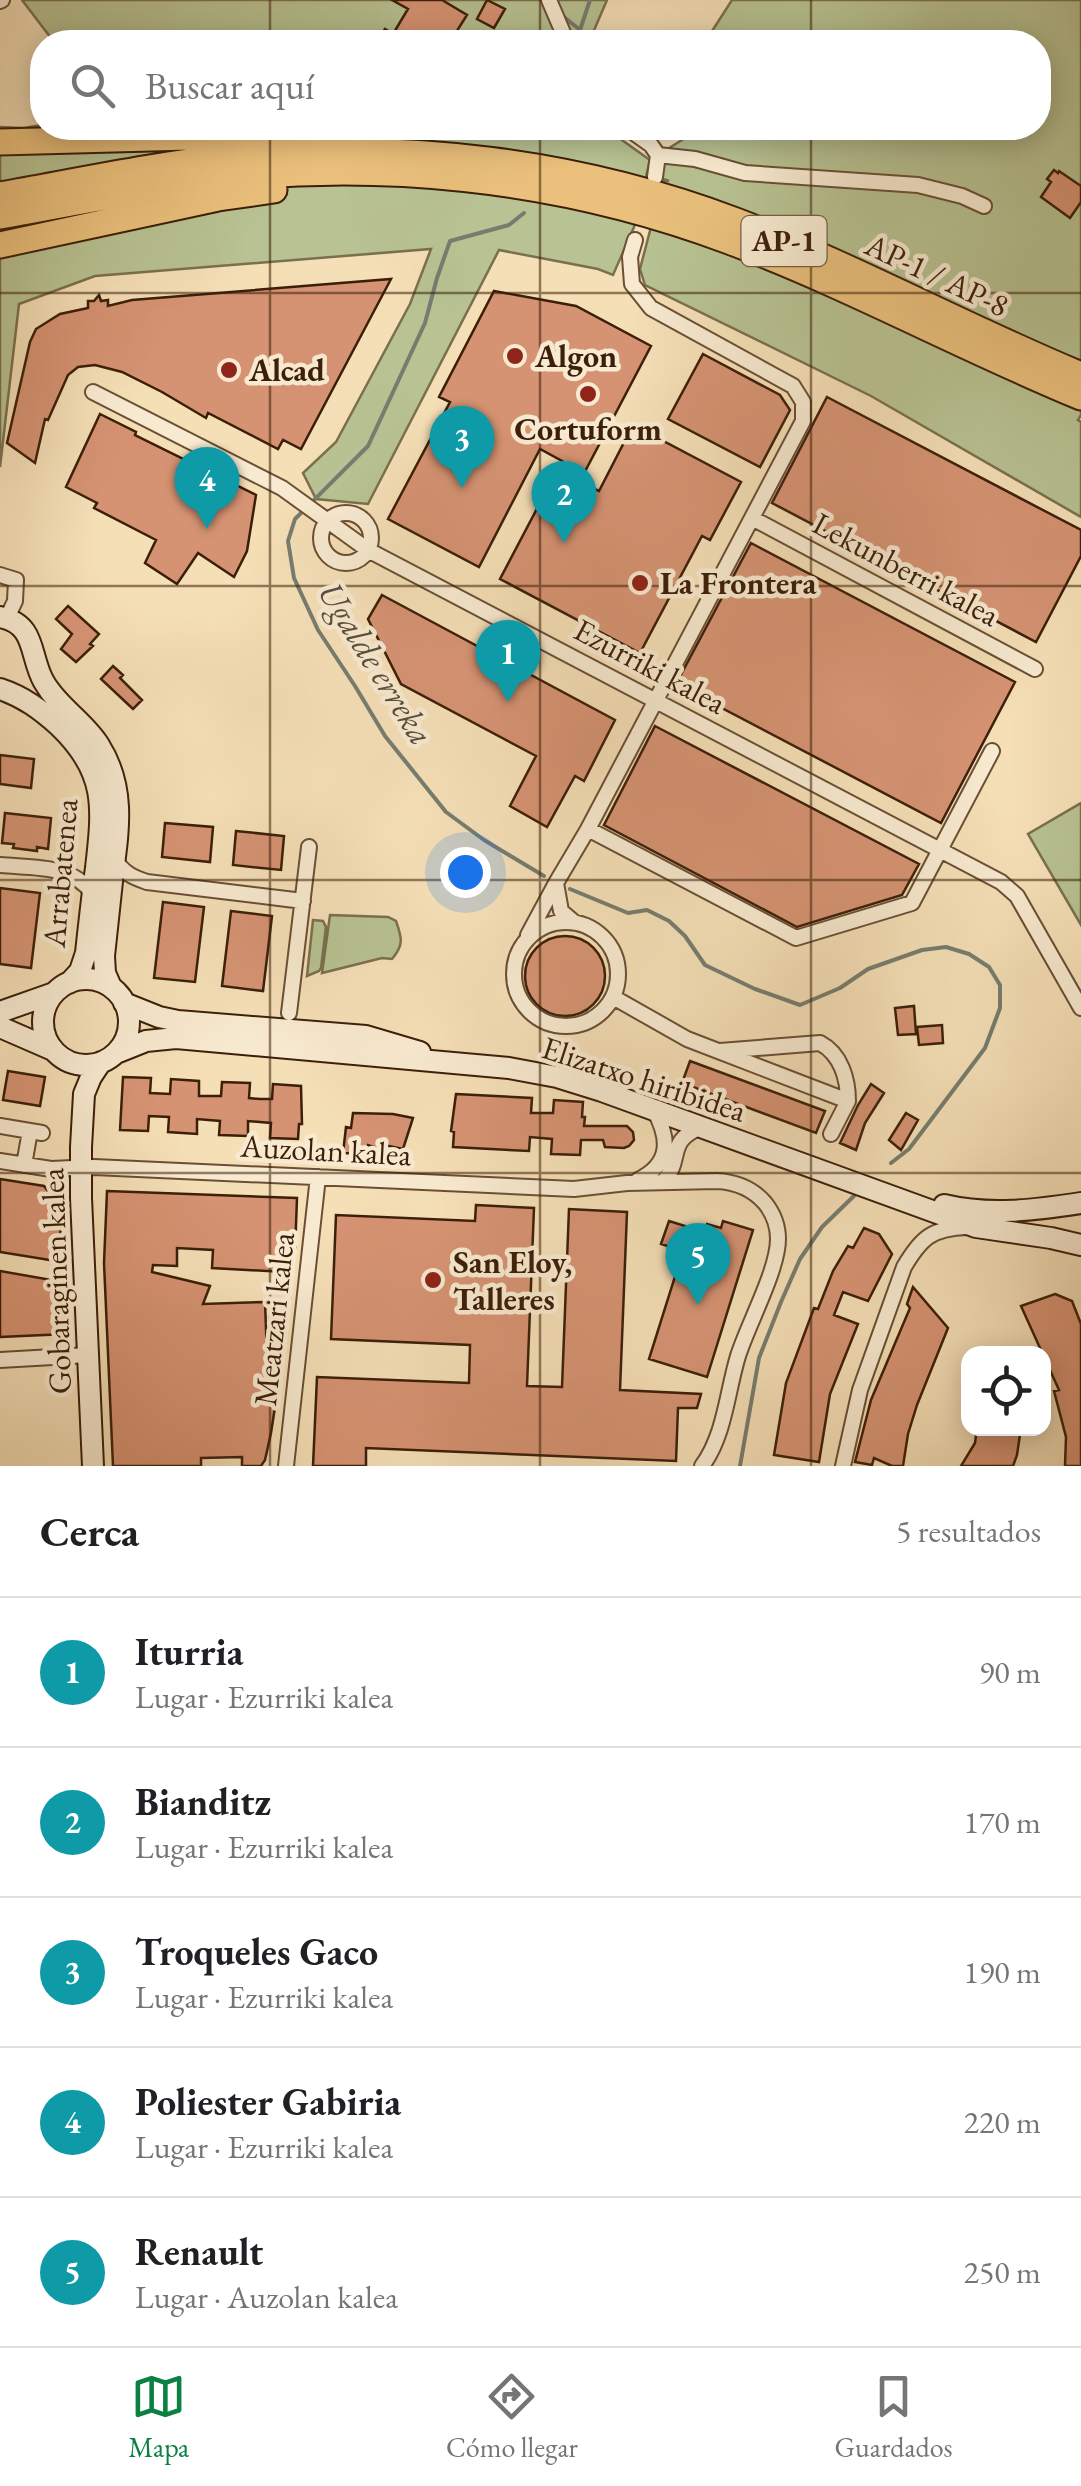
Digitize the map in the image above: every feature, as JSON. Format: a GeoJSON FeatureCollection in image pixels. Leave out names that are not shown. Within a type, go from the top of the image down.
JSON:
{"type":"FeatureCollection","features":[{"type":"Feature","properties":{"kind":"highway"},"geometry":{"type":"LineString","coordinates":[[0,142],[75,140]]}},
{"type":"Feature","properties":{"kind":"highway"},"geometry":{"type":"LineString","coordinates":[[409,140],[432,154]]}},
{"type":"Feature","properties":{"kind":"highway","name":"AP-1 / AP-8"},"geometry":{"type":"LineString","coordinates":[[0,195],[238,156],[314,151],[432,154],[560,172],[692,206],[818,256],[1081,375]]}},
{"type":"Feature","properties":{"kind":"highway","name":"AP-1 / AP-8"},"geometry":{"type":"LineString","coordinates":[[0,216],[193,182],[250,176],[370,172],[467,178],[599,202],[699,230],[796,268],[1081,397]]}},
{"type":"Feature","properties":{"kind":"highway"},"geometry":{"type":"LineString","coordinates":[[0,245],[218,198],[283,188],[446,185],[467,178]]}},
{"type":"Feature","properties":{"kind":"main road","name":"Arrabatenea"},"geometry":{"type":"LineString","coordinates":[[3,618],[22,628],[49,690],[92,735],[110,767],[119,805],[115,860],[84,962],[62,988]]}},
{"type":"Feature","properties":{"kind":"main road","name":"Arrabatenea"},"geometry":{"type":"LineString","coordinates":[[0,689],[24,677],[33,653]]}},
{"type":"Feature","properties":{"kind":"main road","name":"Arrabatenea"},"geometry":{"type":"LineString","coordinates":[[0,689],[28,701],[52,720],[82,750],[95,776],[102,819],[104,964],[118,995]]}},
{"type":"Feature","properties":{"kind":"main road"},"geometry":{"type":"LineString","coordinates":[[0,1012],[86,980],[118,995],[128,1014],[127,1034],[109,1057],[85,1065],[0,1027]]}},
{"type":"Feature","properties":{"kind":"main road"},"geometry":{"type":"LineString","coordinates":[[61,1055],[46,1038],[43,1025],[44,1011],[62,988]]}},
{"type":"Feature","properties":{"kind":"main road","name":"Elizatxo hiribidea"},"geometry":{"type":"LineString","coordinates":[[118,995],[159,1017],[366,1036],[427,1053],[559,1070],[912,1197],[963,1210],[1022,1212],[1081,1202]]}},
{"type":"Feature","properties":{"kind":"main road","name":"Elizatxo hiribidea"},"geometry":{"type":"LineString","coordinates":[[109,1057],[146,1041],[176,1038],[509,1068],[580,1083],[976,1226],[1081,1245]]}},
{"type":"Feature","properties":{"kind":"main road","name":"Gobaraginen kalea"},"geometry":{"type":"LineString","coordinates":[[61,1055],[84,1094]]}},
{"type":"Feature","properties":{"kind":"main road","name":"Gobaraginen kalea"},"geometry":{"type":"LineString","coordinates":[[93,1466],[81,1168],[84,1094],[109,1057]]}},
{"type":"Feature","properties":{"kind":"street"},"geometry":{"type":"LineString","coordinates":[[546,1],[560,30]]}},
{"type":"Feature","properties":{"kind":"street"},"geometry":{"type":"LineString","coordinates":[[643,140],[658,155],[655,177]]}},
{"type":"Feature","properties":{"kind":"street"},"geometry":{"type":"LineString","coordinates":[[658,155],[696,159],[745,173],[918,185],[984,206]]}},
{"type":"Feature","properties":{"kind":"street"},"geometry":{"type":"LineString","coordinates":[[526,939],[552,923],[574,922],[600,934],[619,965],[616,992],[607,1008],[588,1022],[570,1027],[547,1023],[532,1014],[516,989],[514,971],[521,947],[588,829],[803,421],[803,402],[793,386],[652,308],[632,284],[630,257],[634,240]]}},
{"type":"Feature","properties":{"kind":"street","name":"Ezurriki kalea"},"geometry":{"type":"LineString","coordinates":[[93,392],[282,488],[368,550],[1001,882],[1017,896],[1081,1008]]}},
{"type":"Feature","properties":{"kind":"street"},"geometry":{"type":"LineString","coordinates":[[342,512],[360,517],[370,532],[368,550],[359,559],[346,563],[327,555],[320,536],[328,520],[342,512]]}},
{"type":"Feature","properties":{"kind":"street","name":"Lekunberri kalea"},"geometry":{"type":"LineString","coordinates":[[752,518],[1035,669]]}},
{"type":"Feature","properties":{"kind":"street"},"geometry":{"type":"LineString","coordinates":[[0,574],[16,580],[15,601],[3,618]]}},
{"type":"Feature","properties":{"kind":"street"},"geometry":{"type":"LineString","coordinates":[[588,829],[796,938],[912,903],[992,751]]}},
{"type":"Feature","properties":{"kind":"street"},"geometry":{"type":"LineString","coordinates":[[289,1014],[308,847]]}},
{"type":"Feature","properties":{"kind":"street"},"geometry":{"type":"LineString","coordinates":[[115,860],[130,877],[147,882],[303,902]]}},
{"type":"Feature","properties":{"kind":"street"},"geometry":{"type":"LineString","coordinates":[[0,864],[67,872],[102,895],[147,882]]}},
{"type":"Feature","properties":{"kind":"street"},"geometry":{"type":"LineString","coordinates":[[556,883],[561,911],[574,922]]}},
{"type":"Feature","properties":{"kind":"street"},"geometry":{"type":"LineString","coordinates":[[613,997],[687,1039],[848,1101]]}},
{"type":"Feature","properties":{"kind":"street"},"geometry":{"type":"LineString","coordinates":[[720,1051],[820,1043],[830,1048],[848,1080],[848,1101],[832,1134]]}},
{"type":"Feature","properties":{"kind":"street"},"geometry":{"type":"LineString","coordinates":[[654,1110],[666,1135],[666,1162],[656,1177],[663,1182]]}},
{"type":"Feature","properties":{"kind":"street"},"geometry":{"type":"LineString","coordinates":[[0,1126],[36,1132],[24,1165]]}},
{"type":"Feature","properties":{"kind":"street","name":"Auzolan kalea"},"geometry":{"type":"LineString","coordinates":[[626,1184],[666,1162],[686,1134],[701,1127]]}},
{"type":"Feature","properties":{"kind":"street","name":"Auzolan kalea"},"geometry":{"type":"LineString","coordinates":[[0,1161],[51,1169],[574,1189],[663,1182],[738,1184],[756,1195],[774,1219],[779,1241],[774,1264],[738,1355],[713,1452],[702,1466]]}},
{"type":"Feature","properties":{"kind":"street"},"geometry":{"type":"LineString","coordinates":[[666,1162],[698,1182]]}},
{"type":"Feature","properties":{"kind":"street","name":"Meatzari kalea"},"geometry":{"type":"LineString","coordinates":[[286,1466],[318,1178]]}},
{"type":"Feature","properties":{"kind":"street"},"geometry":{"type":"LineString","coordinates":[[843,1466],[860,1390],[904,1267],[925,1238],[939,1230],[976,1226]]}},
{"type":"Feature","properties":{"kind":"street"},"geometry":{"type":"LineString","coordinates":[[0,1360],[88,1355]]}},
{"type":"Feature","properties":{"kind":"green space"},"geometry":{"type":"Polygon","coordinates":[[[22,0],[607,0],[594,30],[45,30],[22,0]]]}},
{"type":"Feature","properties":{"kind":"green space"},"geometry":{"type":"Polygon","coordinates":[[[732,0],[1081,0],[1081,517],[871,396],[645,285],[640,269],[663,181],[669,181],[663,179],[658,155],[682,140],[1051,140],[1051,30],[713,30],[732,0]]]}},
{"type":"Feature","properties":{"kind":"green space"},"geometry":{"type":"Polygon","coordinates":[[[0,127],[30,127],[30,140],[622,140],[650,160],[634,227],[613,275],[499,250],[368,504],[316,499],[303,473],[336,442],[410,304],[431,249],[95,276],[19,304],[0,467],[0,127]]]}},
{"type":"Feature","properties":{"kind":"green space"},"geometry":{"type":"Polygon","coordinates":[[[1081,803],[1081,925],[1028,834],[1081,803]]]}},
{"type":"Feature","properties":{"kind":"green space"},"geometry":{"type":"Polygon","coordinates":[[[330,915],[388,917],[396,921],[401,937],[399,950],[392,959],[322,973],[330,915]]]}},
{"type":"Feature","properties":{"kind":"green space"},"geometry":{"type":"Polygon","coordinates":[[[313,920],[323,921],[326,927],[321,968],[307,976],[313,920]]]}},
{"type":"Feature","properties":{"kind":"building"},"geometry":{"type":"Polygon","coordinates":[[[392,0],[442,0],[467,15],[458,30],[395,30],[408,9],[392,0]]]}},
{"type":"Feature","properties":{"kind":"building"},"geometry":{"type":"Polygon","coordinates":[[[487,0],[505,9],[494,28],[477,19],[487,0]]]}},
{"type":"Feature","properties":{"kind":"building"},"geometry":{"type":"Polygon","coordinates":[[[1054,170],[1081,186],[1081,202],[1070,218],[1041,197],[1054,170]]]}},
{"type":"Feature","properties":{"kind":"building","name":"Alcad"},"geometry":{"type":"Polygon","coordinates":[[[391,279],[301,449],[283,440],[278,449],[208,413],[206,418],[122,372],[95,365],[78,367],[68,375],[48,420],[45,419],[35,463],[7,443],[36,329],[60,314],[88,308],[88,301],[99,295],[101,301],[108,300],[108,306],[132,300],[391,279]]]}},
{"type":"Feature","properties":{"kind":"building"},"geometry":{"type":"Polygon","coordinates":[[[494,291],[576,306],[651,346],[580,481],[599,491],[633,425],[741,482],[710,540],[702,536],[640,653],[500,579],[562,461],[540,449],[479,567],[388,519],[450,402],[439,397],[494,291]]]}},
{"type":"Feature","properties":{"kind":"building"},"geometry":{"type":"Polygon","coordinates":[[[703,354],[780,395],[790,410],[760,467],[668,419],[703,354]]]}},
{"type":"Feature","properties":{"kind":"building"},"geometry":{"type":"Polygon","coordinates":[[[827,397],[1081,530],[1081,556],[1036,642],[772,503],[827,397]]]}},
{"type":"Feature","properties":{"kind":"building"},"geometry":{"type":"Polygon","coordinates":[[[100,414],[256,495],[247,551],[234,577],[198,553],[177,584],[145,563],[156,540],[94,508],[97,503],[66,487],[100,414]]]}},
{"type":"Feature","properties":{"kind":"building"},"geometry":{"type":"Polygon","coordinates":[[[751,543],[1015,682],[941,823],[676,684],[751,543]]]}},
{"type":"Feature","properties":{"kind":"building"},"geometry":{"type":"Polygon","coordinates":[[[382,595],[615,720],[584,781],[575,776],[547,827],[510,806],[536,756],[401,684],[368,619],[382,595]]]}},
{"type":"Feature","properties":{"kind":"building"},"geometry":{"type":"Polygon","coordinates":[[[68,606],[99,634],[76,662],[61,649],[72,634],[56,619],[68,606]]]}},
{"type":"Feature","properties":{"kind":"building"},"geometry":{"type":"Polygon","coordinates":[[[113,666],[142,700],[133,709],[101,679],[113,666]]]}},
{"type":"Feature","properties":{"kind":"building"},"geometry":{"type":"Polygon","coordinates":[[[655,726],[919,864],[902,895],[797,927],[604,825],[655,726]]]}},
{"type":"Feature","properties":{"kind":"building"},"geometry":{"type":"Polygon","coordinates":[[[0,755],[34,759],[31,788],[0,784],[0,755]]]}},
{"type":"Feature","properties":{"kind":"building"},"geometry":{"type":"Polygon","coordinates":[[[5,813],[51,818],[48,849],[13,848],[14,844],[2,843],[5,813]]]}},
{"type":"Feature","properties":{"kind":"building"},"geometry":{"type":"Polygon","coordinates":[[[165,823],[213,827],[210,862],[162,857],[165,823]]]}},
{"type":"Feature","properties":{"kind":"building"},"geometry":{"type":"Polygon","coordinates":[[[236,831],[284,836],[281,870],[233,865],[236,831]]]}},
{"type":"Feature","properties":{"kind":"building"},"geometry":{"type":"Polygon","coordinates":[[[0,888],[40,893],[31,968],[0,964],[0,888]]]}},
{"type":"Feature","properties":{"kind":"building"},"geometry":{"type":"Polygon","coordinates":[[[163,902],[204,907],[195,982],[154,978],[163,902]]]}},
{"type":"Feature","properties":{"kind":"building"},"geometry":{"type":"Polygon","coordinates":[[[231,911],[272,916],[263,991],[222,986],[231,911]]]}},
{"type":"Feature","properties":{"kind":"building"},"geometry":{"type":"Polygon","coordinates":[[[565,936],[580,939],[593,948],[602,961],[602,991],[593,1004],[580,1013],[565,1016],[550,1013],[537,1004],[528,991],[525,976],[528,961],[537,948],[550,939],[565,936]]]}},
{"type":"Feature","properties":{"kind":"building"},"geometry":{"type":"Polygon","coordinates":[[[914,1006],[916,1034],[898,1035],[895,1008],[914,1006]]]}},
{"type":"Feature","properties":{"kind":"building"},"geometry":{"type":"Polygon","coordinates":[[[942,1025],[943,1043],[919,1045],[917,1027],[942,1025]]]}},
{"type":"Feature","properties":{"kind":"building"},"geometry":{"type":"Polygon","coordinates":[[[690,1061],[825,1111],[816,1133],[682,1083],[690,1061]]]}},
{"type":"Feature","properties":{"kind":"building"},"geometry":{"type":"Polygon","coordinates":[[[8,1071],[45,1077],[40,1106],[3,1100],[8,1071]]]}},
{"type":"Feature","properties":{"kind":"building"},"geometry":{"type":"Polygon","coordinates":[[[123,1077],[151,1078],[150,1093],[170,1094],[171,1079],[199,1081],[199,1096],[221,1096],[222,1082],[250,1083],[249,1098],[260,1099],[272,1099],[273,1084],[301,1086],[302,1124],[298,1139],[270,1138],[271,1123],[248,1121],[248,1136],[219,1135],[220,1121],[197,1119],[197,1134],[168,1132],[169,1117],[149,1116],[148,1131],[120,1130],[123,1077]]]}},
{"type":"Feature","properties":{"kind":"building"},"geometry":{"type":"Polygon","coordinates":[[[871,1084],[884,1093],[865,1123],[856,1150],[840,1143],[871,1084]]]}},
{"type":"Feature","properties":{"kind":"building"},"geometry":{"type":"Polygon","coordinates":[[[456,1094],[532,1098],[531,1113],[553,1113],[554,1100],[583,1102],[584,1126],[627,1126],[634,1140],[624,1148],[605,1147],[603,1140],[581,1140],[580,1155],[551,1154],[552,1139],[530,1137],[529,1151],[453,1147],[456,1094]]]}},
{"type":"Feature","properties":{"kind":"building"},"geometry":{"type":"Polygon","coordinates":[[[353,1113],[413,1118],[403,1149],[384,1145],[383,1150],[368,1145],[366,1154],[343,1153],[346,1127],[351,1128],[353,1113]]]}},
{"type":"Feature","properties":{"kind":"building"},"geometry":{"type":"Polygon","coordinates":[[[906,1113],[918,1120],[901,1150],[889,1140],[906,1113]]]}},
{"type":"Feature","properties":{"kind":"building"},"geometry":{"type":"Polygon","coordinates":[[[0,1179],[44,1186],[59,1205],[62,1262],[0,1252],[0,1179]]]}},
{"type":"Feature","properties":{"kind":"building"},"geometry":{"type":"Polygon","coordinates":[[[107,1191],[297,1198],[295,1252],[285,1252],[284,1272],[212,1268],[213,1250],[177,1248],[177,1266],[153,1265],[152,1272],[210,1286],[203,1304],[265,1302],[268,1381],[279,1381],[261,1466],[242,1466],[242,1457],[201,1458],[201,1466],[113,1466],[104,1263],[107,1191]]]}},
{"type":"Feature","properties":{"kind":"building","name":"San Eloy, Talleres"},"geometry":{"type":"Polygon","coordinates":[[[476,1205],[534,1208],[527,1386],[562,1387],[569,1209],[627,1212],[620,1390],[701,1394],[697,1408],[678,1408],[676,1461],[366,1448],[366,1466],[313,1466],[317,1377],[469,1383],[470,1345],[331,1339],[336,1215],[475,1221],[476,1205]]]}},
{"type":"Feature","properties":{"kind":"building"},"geometry":{"type":"Polygon","coordinates":[[[669,1221],[704,1232],[707,1224],[721,1228],[723,1221],[753,1230],[707,1377],[649,1359],[683,1251],[661,1244],[669,1221]]]}},
{"type":"Feature","properties":{"kind":"building"},"geometry":{"type":"Polygon","coordinates":[[[864,1228],[879,1234],[892,1254],[868,1301],[843,1292],[834,1315],[858,1324],[830,1394],[819,1462],[774,1455],[786,1383],[814,1308],[818,1309],[848,1246],[853,1248],[864,1228]]]}},
{"type":"Feature","properties":{"kind":"building"},"geometry":{"type":"Polygon","coordinates":[[[0,1271],[63,1282],[66,1334],[0,1337],[0,1271]]]}},
{"type":"Feature","properties":{"kind":"building"},"geometry":{"type":"Polygon","coordinates":[[[913,1287],[948,1328],[917,1405],[903,1466],[874,1458],[872,1465],[855,1462],[871,1400],[910,1308],[907,1304],[913,1287]]]}},
{"type":"Feature","properties":{"kind":"building"},"geometry":{"type":"Polygon","coordinates":[[[1055,1294],[1072,1301],[1081,1324],[1081,1466],[1065,1466],[1066,1437],[1054,1391],[1059,1390],[1051,1372],[1051,1346],[1039,1346],[1021,1306],[1055,1294]]]}},
{"type":"Feature","properties":{"kind":"building"},"geometry":{"type":"Polygon","coordinates":[[[976,1436],[1020,1436],[1013,1466],[961,1466],[976,1436]]]}},
{"type":"Feature","properties":{"kind":"waterway","name":"Ugalde erreka"},"geometry":{"type":"LineString","coordinates":[[580,30],[590,0]]}},
{"type":"Feature","properties":{"kind":"waterway"},"geometry":{"type":"LineString","coordinates":[[564,17],[580,30]]}},
{"type":"Feature","properties":{"kind":"waterway","name":"Ugalde erreka"},"geometry":{"type":"LineString","coordinates":[[524,213],[509,225],[450,241],[425,323],[368,446],[295,519],[288,541],[294,578],[318,630],[385,736],[446,812],[544,876]]}},
{"type":"Feature","properties":{"kind":"waterway","name":"Ugalde erreka"},"geometry":{"type":"LineString","coordinates":[[570,889],[628,913],[647,910],[669,921],[705,965],[800,1005],[840,988],[868,969],[922,950],[946,947],[969,954],[989,967],[1000,985],[1000,1008],[985,1048],[909,1149],[891,1163]]}},
{"type":"Feature","properties":{"kind":"waterway","name":"Ugalde erreka"},"geometry":{"type":"LineString","coordinates":[[740,1466],[759,1358],[781,1302],[800,1259],[822,1227],[857,1193]]}},
{"type":"Feature","properties":{"kind":"place","name":"Algon"},"geometry":{"type":"Point","coordinates":[515,356]}},
{"type":"Feature","properties":{"kind":"place","name":"Alcad"},"geometry":{"type":"Point","coordinates":[229,370]}},
{"type":"Feature","properties":{"kind":"place","name":"Cortuform"},"geometry":{"type":"Point","coordinates":[588,394]}},
{"type":"Feature","properties":{"kind":"place","name":"Troqueles Gaco"},"geometry":{"type":"Point","coordinates":[462,488]}},
{"type":"Feature","properties":{"kind":"place","name":"Poliester Gabiria"},"geometry":{"type":"Point","coordinates":[207,529]}},
{"type":"Feature","properties":{"kind":"place","name":"Bianditz"},"geometry":{"type":"Point","coordinates":[564,543]}},
{"type":"Feature","properties":{"kind":"place","name":"La Frontera"},"geometry":{"type":"Point","coordinates":[640,583]}},
{"type":"Feature","properties":{"kind":"place","name":"Iturria"},"geometry":{"type":"Point","coordinates":[508,702]}},
{"type":"Feature","properties":{"kind":"place","name":"San Eloy, Talleres"},"geometry":{"type":"Point","coordinates":[433,1280]}},
{"type":"Feature","properties":{"kind":"place","name":"Renault"},"geometry":{"type":"Point","coordinates":[698,1305]}}]}
